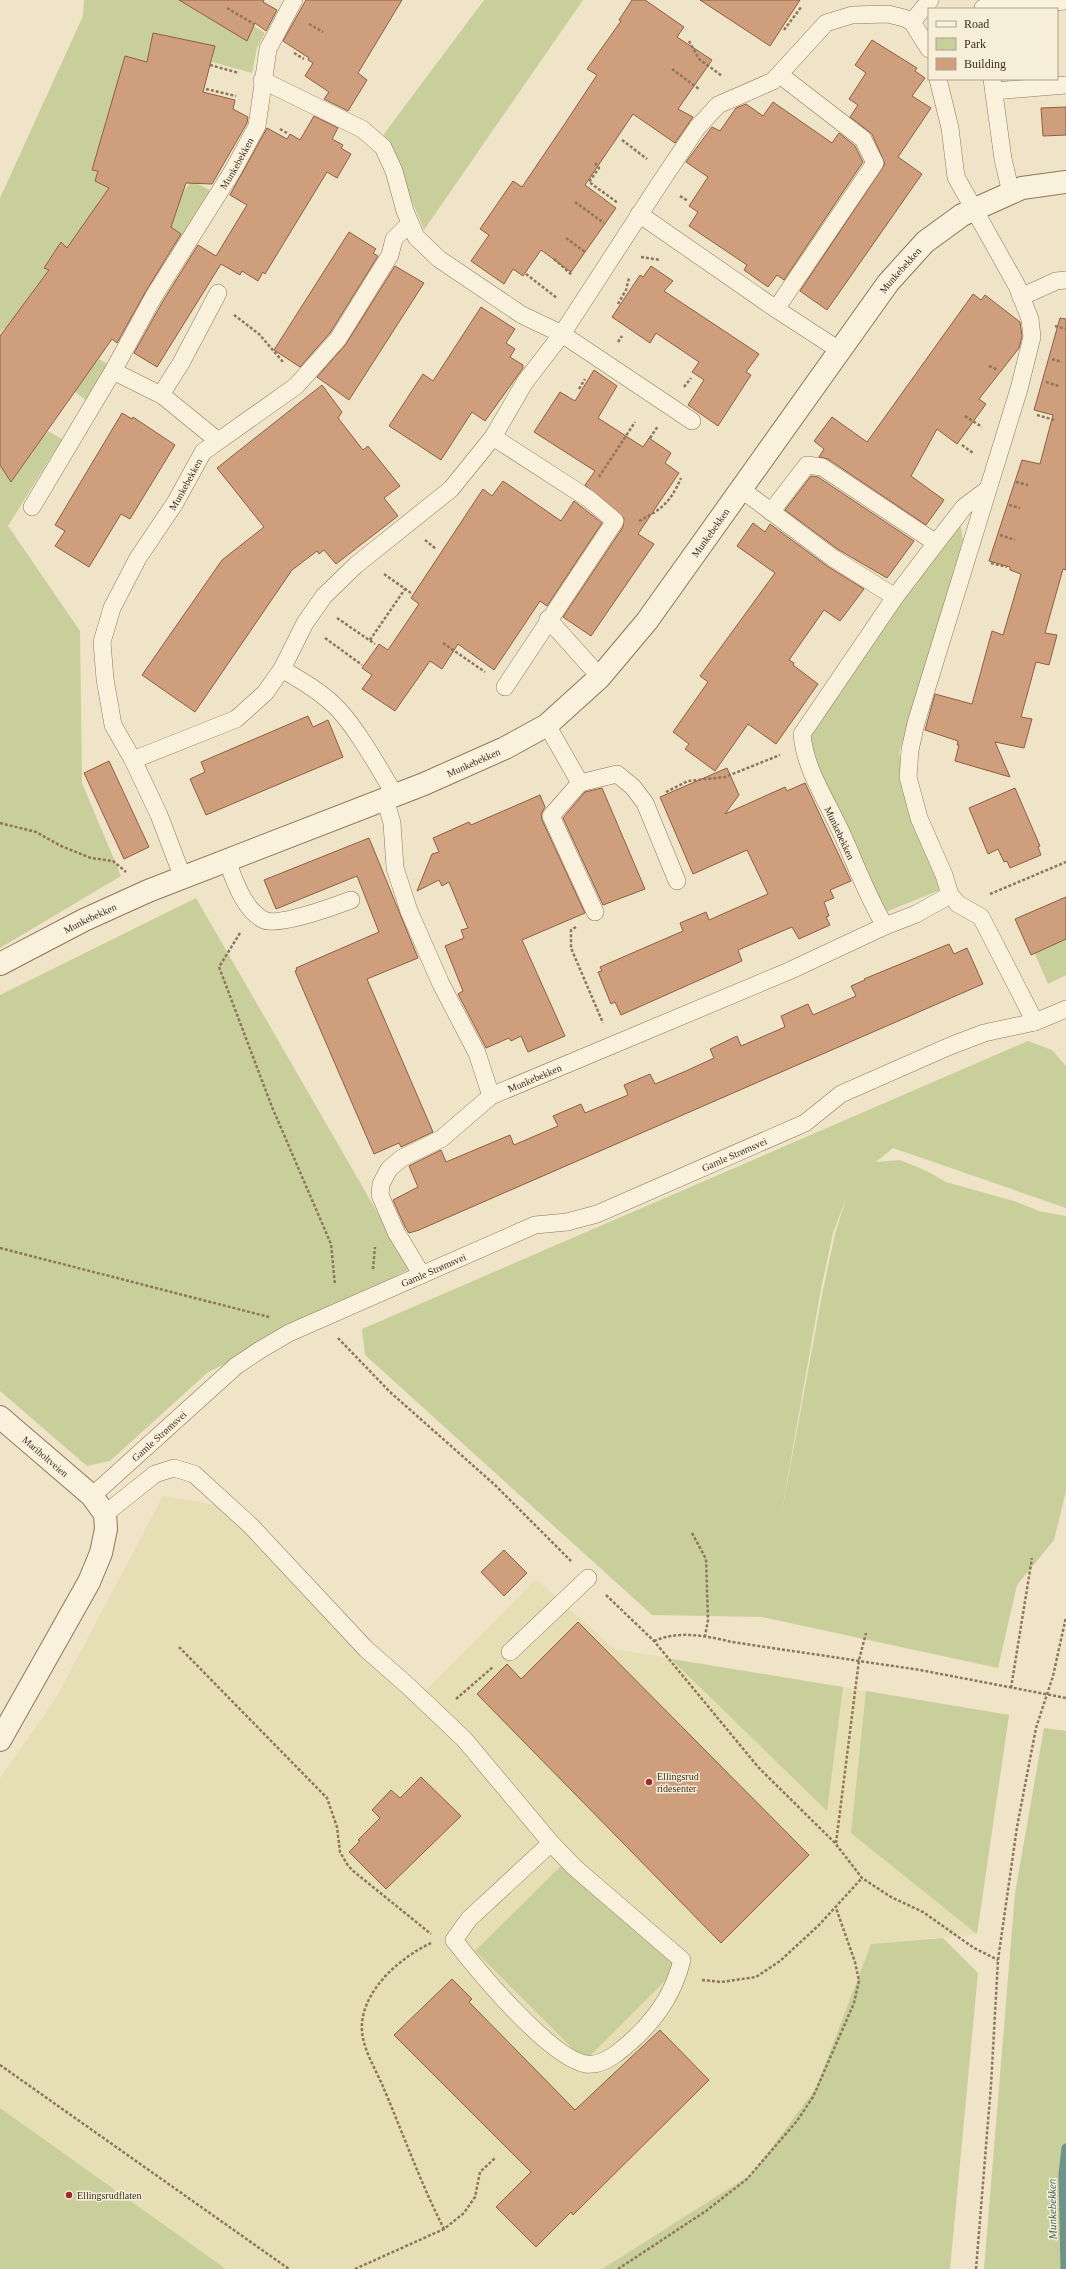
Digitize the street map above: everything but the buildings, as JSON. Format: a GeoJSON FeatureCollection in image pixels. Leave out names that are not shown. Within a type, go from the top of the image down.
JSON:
{"type":"FeatureCollection","features":[{"type":"Feature","properties":{"kind":"street","name":"Munkebekken"},"geometry":{"type":"LineString","coordinates":[[0,964],[71,927],[148,892],[390,797],[505,748],[547,725],[600,677],[647,621],[888,283],[925,242],[962,215],[1022,188],[1066,182]]}},
{"type":"Feature","properties":{"kind":"street","name":"Mariholtveien"},"geometry":{"type":"LineString","coordinates":[[0,1417],[92,1496]]}},
{"type":"Feature","properties":{"kind":"street"},"geometry":{"type":"LineString","coordinates":[[0,1740],[88,1582],[101,1553],[106,1529],[105,1514],[92,1496]]}},
{"type":"Feature","properties":{"kind":"lane","name":"Munkebekken"},"geometry":{"type":"LineString","coordinates":[[32,507],[113,371],[154,296],[232,172],[257,126],[262,80],[268,50],[294,0]]}},
{"type":"Feature","properties":{"kind":"lane"},"geometry":{"type":"LineString","coordinates":[[912,22],[930,0]]}},
{"type":"Feature","properties":{"kind":"lane"},"geometry":{"type":"LineString","coordinates":[[982,6],[1066,1]]}},
{"type":"Feature","properties":{"kind":"lane"},"geometry":{"type":"LineString","coordinates":[[133,760],[236,719],[265,693],[282,669],[305,623],[324,596],[363,559],[451,489],[493,437],[525,382],[562,334],[639,214],[706,116],[720,104],[773,81],[826,23],[852,15],[880,14],[893,16],[912,22],[928,47]]}},
{"type":"Feature","properties":{"kind":"lane"},"geometry":{"type":"LineString","coordinates":[[776,309],[875,163],[863,139],[780,75]]}},
{"type":"Feature","properties":{"kind":"lane"},"geometry":{"type":"LineString","coordinates":[[262,80],[362,129],[383,147],[394,171],[416,237],[439,259],[522,315],[562,334],[692,421]]}},
{"type":"Feature","properties":{"kind":"lane"},"geometry":{"type":"LineString","coordinates":[[938,80],[950,128],[956,177],[1021,296],[1030,318],[1032,338],[1019,389],[916,723],[910,750],[908,777],[919,818],[956,901],[981,917],[1035,1022]]}},
{"type":"Feature","properties":{"kind":"lane"},"geometry":{"type":"LineString","coordinates":[[1011,193],[1003,159],[993,85],[1066,85]]}},
{"type":"Feature","properties":{"kind":"lane"},"geometry":{"type":"LineString","coordinates":[[639,214],[776,309],[839,350]]}},
{"type":"Feature","properties":{"kind":"lane","name":"Munkebekken"},"geometry":{"type":"LineString","coordinates":[[183,878],[159,815],[133,760],[113,725],[105,678],[102,642],[112,608],[138,558],[175,503],[203,452],[217,440],[300,382],[338,339],[390,255],[394,239],[410,222]]}},
{"type":"Feature","properties":{"kind":"lane"},"geometry":{"type":"LineString","coordinates":[[1021,296],[1056,281],[1066,280]]}},
{"type":"Feature","properties":{"kind":"lane"},"geometry":{"type":"LineString","coordinates":[[163,396],[162,393],[181,363],[217,297]]}},
{"type":"Feature","properties":{"kind":"lane"},"geometry":{"type":"LineString","coordinates":[[113,371],[163,396],[217,440]]}},
{"type":"Feature","properties":{"kind":"lane"},"geometry":{"type":"LineString","coordinates":[[493,437],[582,494],[615,521],[548,619],[505,687]]}},
{"type":"Feature","properties":{"kind":"lane"},"geometry":{"type":"LineString","coordinates":[[771,512],[807,465],[822,467],[936,543]]}},
{"type":"Feature","properties":{"kind":"lane"},"geometry":{"type":"LineString","coordinates":[[741,489],[833,558],[895,597]]}},
{"type":"Feature","properties":{"kind":"lane","name":"Munkebekken"},"geometry":{"type":"LineString","coordinates":[[885,926],[871,902],[842,834],[808,764],[803,746],[802,734],[895,597],[936,543],[964,507],[988,490]]}},
{"type":"Feature","properties":{"kind":"lane"},"geometry":{"type":"LineString","coordinates":[[548,619],[600,677]]}},
{"type":"Feature","properties":{"kind":"lane"},"geometry":{"type":"LineString","coordinates":[[282,669],[312,686],[340,711],[377,763],[390,797],[395,868],[409,911],[441,984],[477,1053],[491,1096]]}},
{"type":"Feature","properties":{"kind":"lane"},"geometry":{"type":"LineString","coordinates":[[547,725],[580,783]]}},
{"type":"Feature","properties":{"kind":"lane"},"geometry":{"type":"LineString","coordinates":[[595,912],[551,816],[580,783],[617,774],[633,787],[644,803],[677,881]]}},
{"type":"Feature","properties":{"kind":"lane"},"geometry":{"type":"LineString","coordinates":[[227,861],[240,894],[254,912],[269,922],[286,920],[329,909],[351,900]]}},
{"type":"Feature","properties":{"kind":"lane","name":"Munkebekken"},"geometry":{"type":"LineString","coordinates":[[422,1275],[386,1212],[380,1195],[381,1184],[389,1169],[402,1158],[442,1139],[491,1096],[789,971],[885,926],[956,901]]}},
{"type":"Feature","properties":{"kind":"lane","name":"Gamle Strømsvei"},"geometry":{"type":"LineString","coordinates":[[92,1496],[236,1366],[289,1333],[535,1225],[567,1222],[597,1214],[692,1174],[805,1123],[841,1094],[950,1046],[984,1033],[1035,1022],[1066,1010]]}},
{"type":"Feature","properties":{"kind":"lane"},"geometry":{"type":"LineString","coordinates":[[105,1514],[155,1474],[174,1468],[194,1474],[251,1526],[366,1649],[407,1685],[464,1739],[551,1843],[574,1867],[682,1960],[677,1982],[648,2025],[625,2047],[605,2060],[587,2064],[571,2060],[555,2049],[446,1940],[551,1843]]}},
{"type":"Feature","properties":{"kind":"lane"},"geometry":{"type":"LineString","coordinates":[[510,1652],[588,1578]]}},
{"type":"Feature","properties":{"kind":"path"},"geometry":{"type":"LineString","coordinates":[[227,8],[253,23]]}},
{"type":"Feature","properties":{"kind":"path"},"geometry":{"type":"LineString","coordinates":[[689,42],[699,59],[724,78]]}},
{"type":"Feature","properties":{"kind":"path"},"geometry":{"type":"LineString","coordinates":[[210,65],[241,74]]}},
{"type":"Feature","properties":{"kind":"path"},"geometry":{"type":"LineString","coordinates":[[672,70],[704,92]]}},
{"type":"Feature","properties":{"kind":"path"},"geometry":{"type":"LineString","coordinates":[[206,89],[237,96]]}},
{"type":"Feature","properties":{"kind":"path"},"geometry":{"type":"LineString","coordinates":[[622,140],[648,160]]}},
{"type":"Feature","properties":{"kind":"path"},"geometry":{"type":"LineString","coordinates":[[595,163],[600,168],[589,182],[620,204]]}},
{"type":"Feature","properties":{"kind":"path"},"geometry":{"type":"LineString","coordinates":[[575,202],[606,224]]}},
{"type":"Feature","properties":{"kind":"path"},"geometry":{"type":"LineString","coordinates":[[566,238],[586,252]]}},
{"type":"Feature","properties":{"kind":"path"},"geometry":{"type":"LineString","coordinates":[[638,256],[661,260]]}},
{"type":"Feature","properties":{"kind":"path"},"geometry":{"type":"LineString","coordinates":[[554,258],[572,275]]}},
{"type":"Feature","properties":{"kind":"path"},"geometry":{"type":"LineString","coordinates":[[618,304],[626,290],[630,272]]}},
{"type":"Feature","properties":{"kind":"path"},"geometry":{"type":"LineString","coordinates":[[526,274],[558,299]]}},
{"type":"Feature","properties":{"kind":"path"},"geometry":{"type":"LineString","coordinates":[[217,297],[259,334],[300,382]]}},
{"type":"Feature","properties":{"kind":"path"},"geometry":{"type":"LineString","coordinates":[[582,494],[598,477],[635,422]]}},
{"type":"Feature","properties":{"kind":"path"},"geometry":{"type":"LineString","coordinates":[[615,521],[639,521],[657,511],[673,496],[681,478]]}},
{"type":"Feature","properties":{"kind":"path"},"geometry":{"type":"LineString","coordinates":[[363,559],[411,593]]}},
{"type":"Feature","properties":{"kind":"path"},"geometry":{"type":"LineString","coordinates":[[370,640],[405,589]]}},
{"type":"Feature","properties":{"kind":"path"},"geometry":{"type":"LineString","coordinates":[[318,605],[375,644]]}},
{"type":"Feature","properties":{"kind":"path"},"geometry":{"type":"LineString","coordinates":[[305,623],[362,665]]}},
{"type":"Feature","properties":{"kind":"path"},"geometry":{"type":"LineString","coordinates":[[443,643],[505,687]]}},
{"type":"Feature","properties":{"kind":"path"},"geometry":{"type":"LineString","coordinates":[[644,803],[688,781],[725,777],[803,746]]}},
{"type":"Feature","properties":{"kind":"path"},"geometry":{"type":"LineString","coordinates":[[0,823],[36,832],[61,846],[92,858],[114,861],[148,892]]}},
{"type":"Feature","properties":{"kind":"path"},"geometry":{"type":"LineString","coordinates":[[956,901],[1066,862]]}},
{"type":"Feature","properties":{"kind":"path"},"geometry":{"type":"LineString","coordinates":[[254,912],[219,967],[272,1106],[331,1244],[336,1295],[320,1319],[390,1392],[495,1485],[588,1578],[654,1641],[759,1768],[836,1843],[862,1878],[891,1897],[923,1912],[974,1948],[998,1960]]}},
{"type":"Feature","properties":{"kind":"path"},"geometry":{"type":"LineString","coordinates":[[595,912],[571,930],[571,948],[612,1046]]}},
{"type":"Feature","properties":{"kind":"path"},"geometry":{"type":"LineString","coordinates":[[0,1248],[267,1316],[289,1333]]}},
{"type":"Feature","properties":{"kind":"path"},"geometry":{"type":"LineString","coordinates":[[692,1533],[701,1547],[706,1559],[708,1620],[705,1636]]}},
{"type":"Feature","properties":{"kind":"path"},"geometry":{"type":"LineString","coordinates":[[1011,1688],[1032,1558]]}},
{"type":"Feature","properties":{"kind":"path"},"geometry":{"type":"LineString","coordinates":[[976,2269],[991,2085],[998,1960],[1018,1820],[1036,1728],[1054,1676],[1066,1617]]}},
{"type":"Feature","properties":{"kind":"path"},"geometry":{"type":"LineString","coordinates":[[836,1843],[859,1660],[866,1633]]}},
{"type":"Feature","properties":{"kind":"path"},"geometry":{"type":"LineString","coordinates":[[654,1641],[667,1635],[705,1636],[732,1642],[920,1670],[1047,1696],[1066,1698]]}},
{"type":"Feature","properties":{"kind":"path"},"geometry":{"type":"LineString","coordinates":[[179,1648],[327,1798],[337,1827],[340,1852],[352,1870],[446,1940]]}},
{"type":"Feature","properties":{"kind":"path"},"geometry":{"type":"LineString","coordinates":[[467,1689],[510,1652]]}},
{"type":"Feature","properties":{"kind":"path"},"geometry":{"type":"LineString","coordinates":[[682,1960],[702,1980],[721,1982],[756,1977],[780,1961],[836,1908],[862,1878]]}},
{"type":"Feature","properties":{"kind":"path"},"geometry":{"type":"LineString","coordinates":[[618,2269],[706,2211],[747,2179],[797,2121],[813,2097],[854,2004],[859,1981],[855,1962],[836,1908]]}},
{"type":"Feature","properties":{"kind":"path"},"geometry":{"type":"LineString","coordinates":[[444,2229],[430,2203],[383,2087],[368,2058],[362,2024],[369,1999],[394,1968],[419,1949],[446,1940]]}},
{"type":"Feature","properties":{"kind":"path"},"geometry":{"type":"LineString","coordinates":[[0,2065],[289,2269]]}},
{"type":"Feature","properties":{"kind":"path"},"geometry":{"type":"LineString","coordinates":[[355,2269],[444,2229],[464,2213],[476,2197],[480,2172],[495,2158]]}},
{"type":"Feature","properties":{"kind":"shaded area"},"geometry":{"type":"Polygon","coordinates":[[[163,1496],[217,1505],[413,1703],[536,1579],[615,1649],[1009,1715],[977,1934],[871,1944],[816,2088],[752,2174],[602,2269],[226,2269],[0,2108],[0,1778],[56,1698],[163,1496]]]}},
{"type":"Feature","properties":{"kind":"green space"},"geometry":{"type":"Polygon","coordinates":[[[84,0],[179,0],[203,14],[252,25],[265,33],[257,48],[252,73],[212,62],[215,47],[154,33],[147,62],[125,57],[92,170],[98,171],[95,181],[174,218],[184,191],[190,183],[196,183],[210,190],[176,245],[152,229],[151,232],[102,198],[67,248],[61,243],[45,268],[49,270],[30,295],[40,300],[80,351],[96,363],[99,359],[108,364],[86,400],[66,386],[4,328],[0,333],[0,198],[83,16],[84,0]]]}},
{"type":"Feature","properties":{"kind":"green space"},"geometry":{"type":"Polygon","coordinates":[[[484,0],[583,0],[424,230],[384,134],[484,0]]]}},
{"type":"Feature","properties":{"kind":"green space"},"geometry":{"type":"Polygon","coordinates":[[[30,427],[44,436],[48,431],[62,439],[8,526],[80,631],[82,783],[121,876],[0,948],[0,465],[11,482],[28,459],[12,447],[30,427]]]}},
{"type":"Feature","properties":{"kind":"green space"},"geometry":{"type":"Polygon","coordinates":[[[960,522],[963,540],[899,753],[908,802],[942,889],[874,917],[801,746],[951,526],[960,522]]]}},
{"type":"Feature","properties":{"kind":"green space"},"geometry":{"type":"Polygon","coordinates":[[[196,898],[410,1269],[207,1373],[110,1461],[87,1466],[0,1391],[0,995],[196,898]]]}},
{"type":"Feature","properties":{"kind":"green space"},"geometry":{"type":"Polygon","coordinates":[[[1066,938],[1066,975],[1048,984],[1034,952],[1066,938]]]}},
{"type":"Feature","properties":{"kind":"green space"},"geometry":{"type":"Polygon","coordinates":[[[1028,1041],[1052,1050],[1066,1066],[1066,1208],[893,1148],[876,1162],[900,1160],[927,1171],[946,1182],[1017,1202],[1039,1211],[1066,1216],[1066,1491],[1054,1540],[1017,1585],[998,1668],[762,1617],[652,1615],[365,1355],[362,1329],[1028,1041]],[[846,1198],[833,1233],[821,1289],[779,1527],[823,1290],[835,1234],[846,1198]]]}},
{"type":"Feature","properties":{"kind":"green space"},"geometry":{"type":"Polygon","coordinates":[[[671,1659],[843,1687],[827,1811],[671,1659]]]}},
{"type":"Feature","properties":{"kind":"green space"},"geometry":{"type":"Polygon","coordinates":[[[866,1691],[1009,1715],[977,1934],[851,1833],[866,1691]]]}},
{"type":"Feature","properties":{"kind":"green space"},"geometry":{"type":"Polygon","coordinates":[[[1044,1728],[1066,1731],[1066,2269],[984,2269],[1015,1893],[1044,1728]]]}},
{"type":"Feature","properties":{"kind":"green space"},"geometry":{"type":"Polygon","coordinates":[[[570,1857],[679,1967],[585,2061],[475,1951],[570,1857]]]}},
{"type":"Feature","properties":{"kind":"green space"},"geometry":{"type":"Polygon","coordinates":[[[943,1938],[978,1973],[950,2269],[602,2269],[752,2174],[816,2088],[871,1944],[943,1938]]]}},
{"type":"Feature","properties":{"kind":"green space"},"geometry":{"type":"Polygon","coordinates":[[[0,2108],[226,2269],[0,2269],[0,2108]]]}},
{"type":"Feature","properties":{"kind":"waterway","name":"Munkebekken"},"geometry":{"type":"LineString","coordinates":[[1065,2269],[1063,2174],[1066,2148]]}},
{"type":"Feature","properties":{"kind":"place","name":"Ellingsrud ridesenter"},"geometry":{"type":"Point","coordinates":[649,1782]}},
{"type":"Feature","properties":{"kind":"place","name":"Ellingsrudflaten"},"geometry":{"type":"Point","coordinates":[69,2195]}}]}
